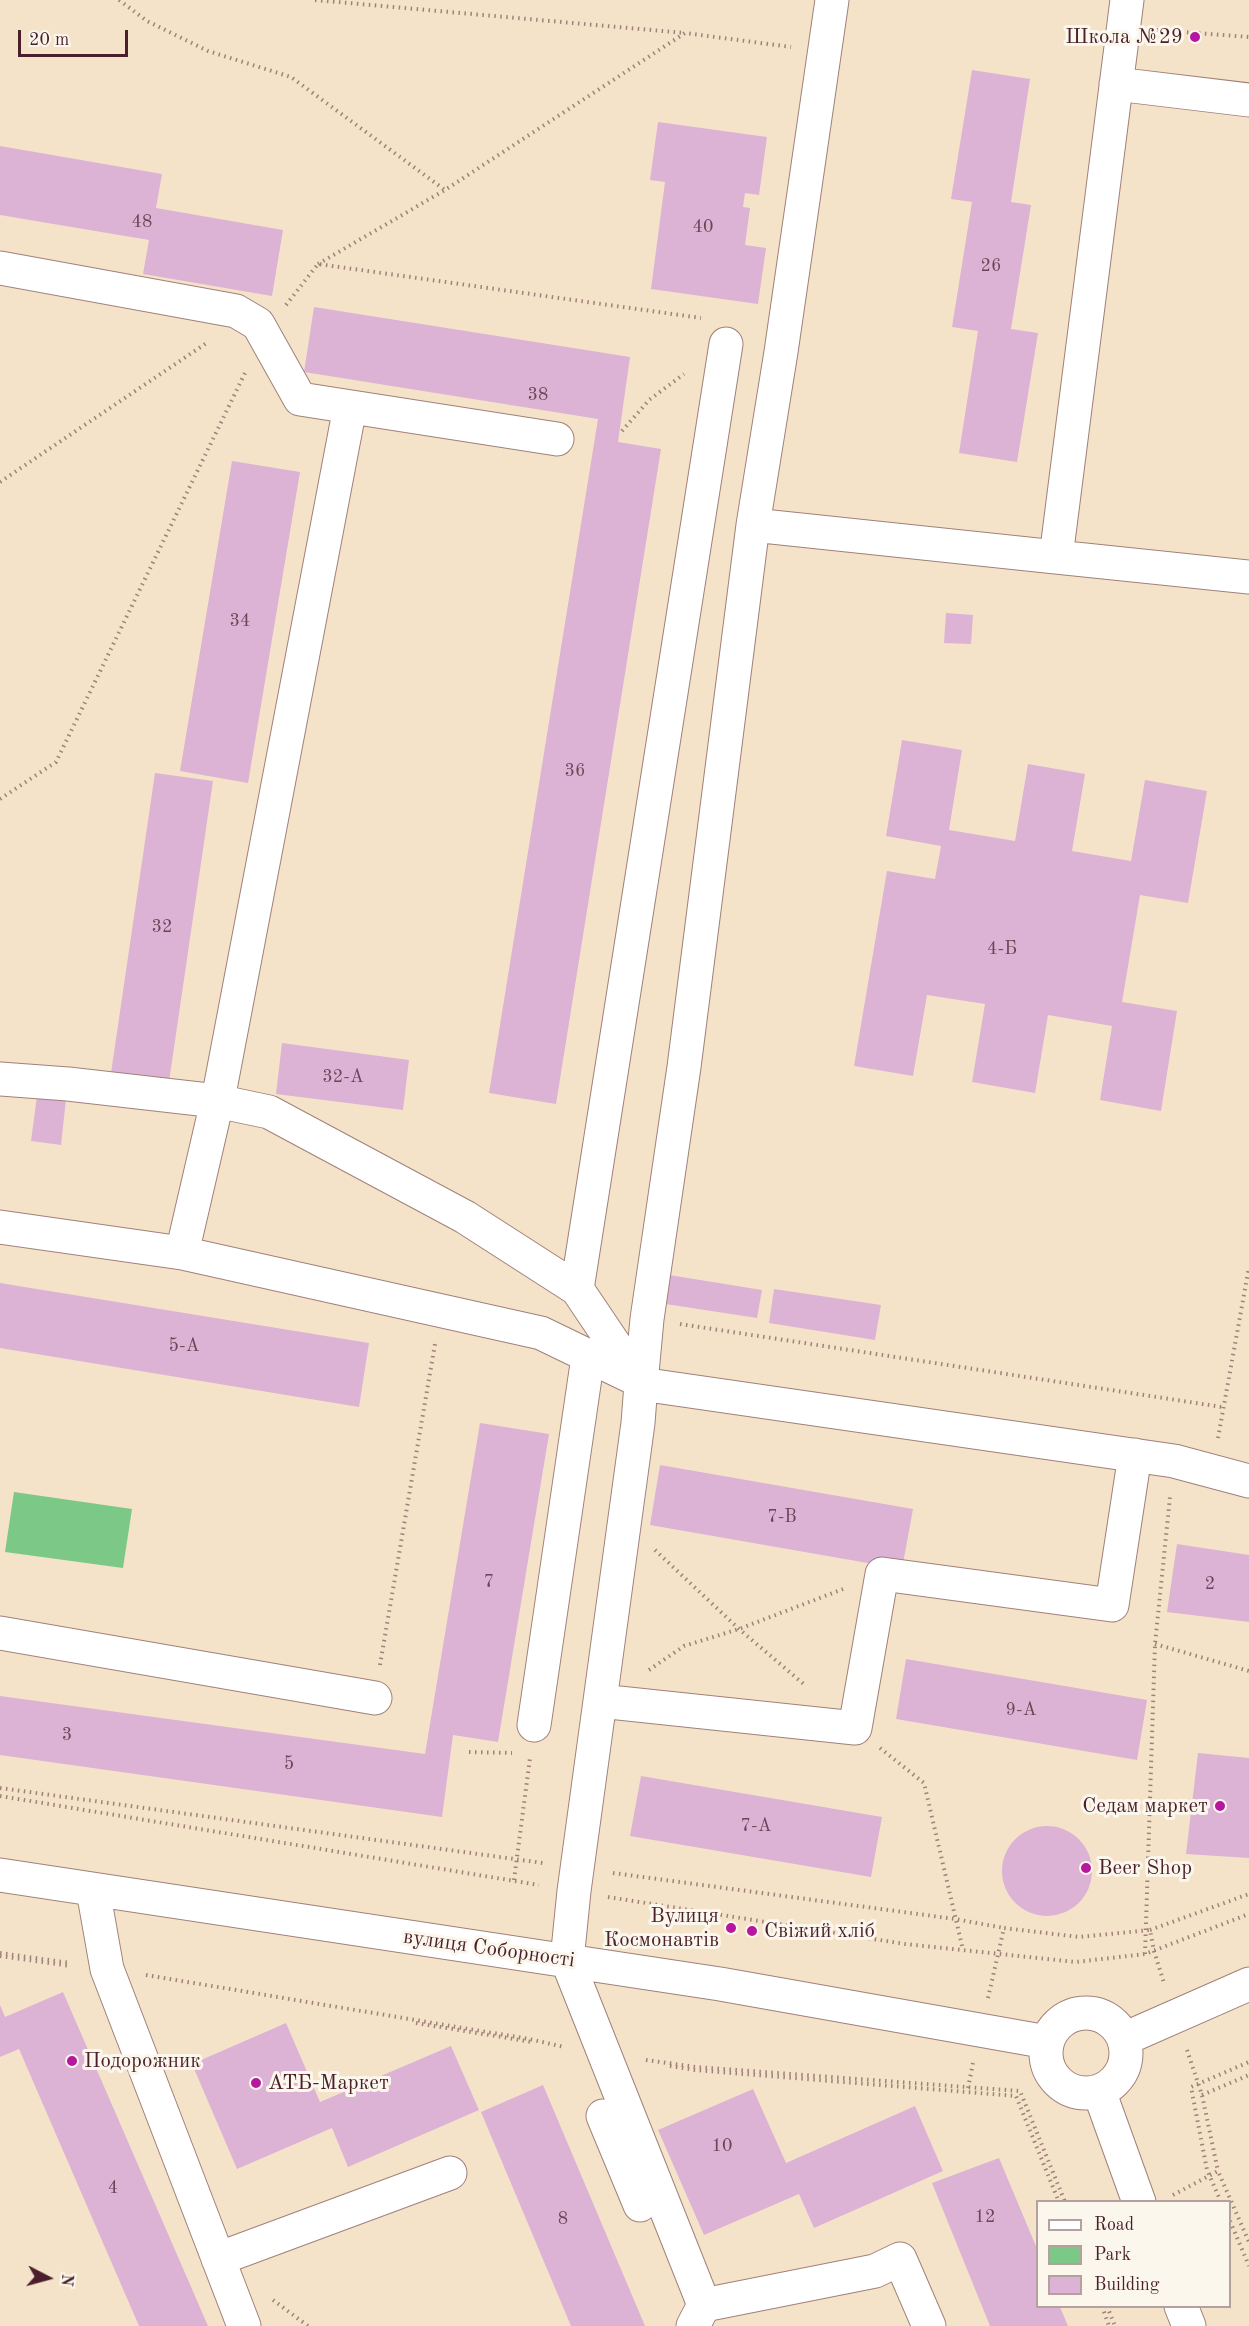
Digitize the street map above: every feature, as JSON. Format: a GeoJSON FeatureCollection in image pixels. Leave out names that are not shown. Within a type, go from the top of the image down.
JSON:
{"type":"FeatureCollection","features":[{"type":"Feature","properties":{"kind":"street"},"geometry":{"type":"LineString","coordinates":[[696,2319],[604,2055],[567,1960],[575,1880],[638,1423],[638,1382],[646,1319],[684,1067],[753,525],[781,352],[832,0]]}},
{"type":"Feature","properties":{"kind":"street"},"geometry":{"type":"LineString","coordinates":[[1056,557],[1125,14]]}},
{"type":"Feature","properties":{"kind":"street"},"geometry":{"type":"LineString","coordinates":[[1116,84],[1249,100]]}},
{"type":"Feature","properties":{"kind":"street"},"geometry":{"type":"LineString","coordinates":[[0,268],[236,311],[255,326],[300,399],[557,439]]}},
{"type":"Feature","properties":{"kind":"street"},"geometry":{"type":"LineString","coordinates":[[577,1289],[726,344]]}},
{"type":"Feature","properties":{"kind":"street"},"geometry":{"type":"LineString","coordinates":[[182,1253],[217,1101],[350,407]]}},
{"type":"Feature","properties":{"kind":"street"},"geometry":{"type":"LineString","coordinates":[[753,525],[1249,577]]}},
{"type":"Feature","properties":{"kind":"street"},"geometry":{"type":"LineString","coordinates":[[0,1079],[68,1084],[217,1101],[269,1112],[465,1217],[577,1289],[638,1382]]}},
{"type":"Feature","properties":{"kind":"street"},"geometry":{"type":"LineString","coordinates":[[0,1227],[182,1253],[542,1333],[638,1382],[1174,1461],[1249,1481]]}},
{"type":"Feature","properties":{"kind":"street"},"geometry":{"type":"LineString","coordinates":[[532,1739],[588,1357]]}},
{"type":"Feature","properties":{"kind":"street"},"geometry":{"type":"LineString","coordinates":[[600,1701],[855,1728],[882,1574],[1112,1605],[1135,1455]]}},
{"type":"Feature","properties":{"kind":"street"},"geometry":{"type":"LineString","coordinates":[[0,1634],[375,1698]]}},
{"type":"Feature","properties":{"kind":"street","name":"вулиця Соборності"},"geometry":{"type":"LineString","coordinates":[[0,1875],[720,1984],[1047,2042]]}},
{"type":"Feature","properties":{"kind":"street"},"geometry":{"type":"LineString","coordinates":[[93,1890],[109,1972],[244,2326]]}},
{"type":"Feature","properties":{"kind":"street"},"geometry":{"type":"LineString","coordinates":[[1124,2039],[1249,1984]]}},
{"type":"Feature","properties":{"kind":"street"},"geometry":{"type":"LineString","coordinates":[[1097,2013],[1118,2027],[1124,2039],[1125,2064],[1120,2076],[1111,2085],[1099,2091],[1087,2093],[1063,2086],[1054,2078],[1048,2067],[1047,2042],[1052,2030],[1072,2014],[1097,2013]]}},
{"type":"Feature","properties":{"kind":"street"},"geometry":{"type":"LineString","coordinates":[[1099,2091],[1138,2200]]}},
{"type":"Feature","properties":{"kind":"street"},"geometry":{"type":"LineString","coordinates":[[603,2116],[696,2319]]}},
{"type":"Feature","properties":{"kind":"street"},"geometry":{"type":"LineString","coordinates":[[218,2259],[450,2173]]}},
{"type":"Feature","properties":{"kind":"street"},"geometry":{"type":"LineString","coordinates":[[696,2319],[875,2271],[900,2259],[929,2326]]}},
{"type":"Feature","properties":{"kind":"street"},"geometry":{"type":"LineString","coordinates":[[1181,2308],[1189,2326]]}},
{"type":"Feature","properties":{"kind":"path"},"geometry":{"type":"LineString","coordinates":[[119,0],[147,21],[208,51],[291,77],[445,190]]}},
{"type":"Feature","properties":{"kind":"path"},"geometry":{"type":"LineString","coordinates":[[315,0],[685,33],[824,52]]}},
{"type":"Feature","properties":{"kind":"path"},"geometry":{"type":"LineString","coordinates":[[1125,14],[1249,37]]}},
{"type":"Feature","properties":{"kind":"path"},"geometry":{"type":"LineString","coordinates":[[0,482],[255,326],[318,264],[445,190],[685,33]]}},
{"type":"Feature","properties":{"kind":"path"},"geometry":{"type":"LineString","coordinates":[[318,264],[704,319],[726,344],[649,400],[622,431]]}},
{"type":"Feature","properties":{"kind":"path"},"geometry":{"type":"LineString","coordinates":[[0,799],[56,762],[255,326]]}},
{"type":"Feature","properties":{"kind":"path"},"geometry":{"type":"LineString","coordinates":[[1214,1471],[1222,1407],[1249,1267]]}},
{"type":"Feature","properties":{"kind":"path"},"geometry":{"type":"LineString","coordinates":[[375,1698],[440,1311]]}},
{"type":"Feature","properties":{"kind":"path"},"geometry":{"type":"LineString","coordinates":[[646,1319],[1222,1407]]}},
{"type":"Feature","properties":{"kind":"path"},"geometry":{"type":"LineString","coordinates":[[1145,1954],[1155,1644],[1174,1461]]}},
{"type":"Feature","properties":{"kind":"path"},"geometry":{"type":"LineString","coordinates":[[625,1522],[740,1629],[810,1690]]}},
{"type":"Feature","properties":{"kind":"path"},"geometry":{"type":"LineString","coordinates":[[647,1671],[684,1646],[740,1629],[882,1574]]}},
{"type":"Feature","properties":{"kind":"path"},"geometry":{"type":"LineString","coordinates":[[1155,1644],[1249,1671]]}},
{"type":"Feature","properties":{"kind":"path"},"geometry":{"type":"LineString","coordinates":[[855,1728],[924,1783],[963,1950]]}},
{"type":"Feature","properties":{"kind":"path"},"geometry":{"type":"LineString","coordinates":[[469,1752],[532,1739],[514,1880]]}},
{"type":"Feature","properties":{"kind":"path"},"geometry":{"type":"LineString","coordinates":[[0,1788],[516,1860],[575,1880],[905,1944],[1076,1962],[1145,1954],[1249,1914]]}},
{"type":"Feature","properties":{"kind":"path"},"geometry":{"type":"LineString","coordinates":[[0,1796],[514,1880],[575,1880],[955,1919],[1004,1928],[1079,1937],[1150,1930],[1249,1894]]}},
{"type":"Feature","properties":{"kind":"path"},"geometry":{"type":"LineString","coordinates":[[967,2092],[1004,1928]]}},
{"type":"Feature","properties":{"kind":"path"},"geometry":{"type":"LineString","coordinates":[[1150,1930],[1154,1950],[1199,2084],[1218,2171],[1231,2200]]}},
{"type":"Feature","properties":{"kind":"path"},"geometry":{"type":"LineString","coordinates":[[0,1956],[109,1972],[696,2070],[1016,2096],[1058,2200]]}},
{"type":"Feature","properties":{"kind":"path"},"geometry":{"type":"LineString","coordinates":[[1220,2200],[1210,2176],[1191,2087],[1249,2062]]}},
{"type":"Feature","properties":{"kind":"path"},"geometry":{"type":"LineString","coordinates":[[1202,2096],[1249,2075]]}},
{"type":"Feature","properties":{"kind":"path"},"geometry":{"type":"LineString","coordinates":[[1172,2196],[1218,2171]]}},
{"type":"Feature","properties":{"kind":"path"},"geometry":{"type":"LineString","coordinates":[[1231,2200],[1249,2241]]}},
{"type":"Feature","properties":{"kind":"path"},"geometry":{"type":"LineString","coordinates":[[1231,2223],[1249,2266]]}},
{"type":"Feature","properties":{"kind":"path"},"geometry":{"type":"LineString","coordinates":[[1101,2308],[1109,2326]]}},
{"type":"Feature","properties":{"kind":"path"},"geometry":{"type":"LineString","coordinates":[[1107,2308],[1115,2326]]}},
{"type":"Feature","properties":{"kind":"green space"},"geometry":{"type":"Polygon","coordinates":[[[14,1492],[132,1509],[123,1568],[5,1552],[14,1492]]]}},
{"type":"Feature","properties":{"kind":"building"},"geometry":{"type":"Polygon","coordinates":[[[972,70],[1030,79],[1011,202],[1031,205],[1011,329],[1038,333],[1017,462],[959,453],[978,331],[952,327],[972,202],[951,199],[972,70]]]}},
{"type":"Feature","properties":{"kind":"building"},"geometry":{"type":"Polygon","coordinates":[[[658,122],[767,137],[759,195],[745,193],[743,207],[750,208],[745,245],[766,248],[758,304],[651,289],[665,182],[650,180],[658,122]]]}},
{"type":"Feature","properties":{"kind":"building"},"geometry":{"type":"Polygon","coordinates":[[[0,146],[162,174],[156,208],[283,230],[272,296],[143,274],[149,240],[0,215],[0,146]]]}},
{"type":"Feature","properties":{"kind":"building"},"geometry":{"type":"Polygon","coordinates":[[[314,307],[630,357],[618,442],[661,449],[556,1104],[489,1093],[598,419],[304,372],[314,307]]]}},
{"type":"Feature","properties":{"kind":"building"},"geometry":{"type":"Polygon","coordinates":[[[232,461],[300,472],[248,783],[180,771],[232,461]]]}},
{"type":"Feature","properties":{"kind":"building"},"geometry":{"type":"Polygon","coordinates":[[[946,613],[973,615],[971,644],[944,643],[946,613]]]}},
{"type":"Feature","properties":{"kind":"building"},"geometry":{"type":"Polygon","coordinates":[[[902,740],[962,750],[949,830],[1015,841],[1028,764],[1085,774],[1072,851],[1131,861],[1145,780],[1207,791],[1188,903],[1140,895],[1122,1002],[1177,1011],[1161,1111],[1100,1100],[1112,1026],[1048,1015],[1035,1093],[972,1082],[985,1004],[927,995],[913,1076],[854,1066],[887,871],[935,879],[941,846],[886,836],[902,740]]]}},
{"type":"Feature","properties":{"kind":"building"},"geometry":{"type":"Polygon","coordinates":[[[155,773],[213,781],[169,1082],[111,1073],[155,773]]]}},
{"type":"Feature","properties":{"kind":"building"},"geometry":{"type":"Polygon","coordinates":[[[282,1043],[409,1060],[403,1110],[276,1094],[282,1043]]]}},
{"type":"Feature","properties":{"kind":"building"},"geometry":{"type":"Polygon","coordinates":[[[37,1096],[66,1099],[61,1145],[31,1141],[37,1096]]]}},
{"type":"Feature","properties":{"kind":"building"},"geometry":{"type":"Polygon","coordinates":[[[663,1274],[762,1290],[757,1318],[659,1303],[663,1274]]]}},
{"type":"Feature","properties":{"kind":"building"},"geometry":{"type":"Polygon","coordinates":[[[0,1283],[369,1343],[359,1407],[0,1348],[0,1283]]]}},
{"type":"Feature","properties":{"kind":"building"},"geometry":{"type":"Polygon","coordinates":[[[774,1289],[881,1305],[875,1340],[769,1323],[774,1289]]]}},
{"type":"Feature","properties":{"kind":"building"},"geometry":{"type":"Polygon","coordinates":[[[480,1423],[549,1434],[498,1742],[453,1735],[442,1817],[0,1755],[0,1696],[425,1754],[480,1423]]]}},
{"type":"Feature","properties":{"kind":"building"},"geometry":{"type":"Polygon","coordinates":[[[660,1465],[913,1509],[902,1569],[650,1525],[660,1465]]]}},
{"type":"Feature","properties":{"kind":"building"},"geometry":{"type":"Polygon","coordinates":[[[1177,1544],[1249,1555],[1249,1622],[1167,1612],[1177,1544]]]}},
{"type":"Feature","properties":{"kind":"building"},"geometry":{"type":"Polygon","coordinates":[[[906,1659],[1147,1700],[1137,1760],[896,1719],[906,1659]]]}},
{"type":"Feature","properties":{"kind":"building","name":"Седам маркет"},"geometry":{"type":"Polygon","coordinates":[[[1198,1753],[1249,1758],[1249,1858],[1186,1854],[1198,1753]]]}},
{"type":"Feature","properties":{"kind":"building"},"geometry":{"type":"Polygon","coordinates":[[[641,1776],[882,1817],[871,1877],[630,1836],[641,1776]]]}},
{"type":"Feature","properties":{"kind":"building"},"geometry":{"type":"Polygon","coordinates":[[[1047,1826],[1064,1829],[1079,1839],[1089,1854],[1092,1871],[1089,1888],[1079,1903],[1064,1913],[1047,1916],[1030,1913],[1015,1903],[1005,1888],[1002,1871],[1005,1854],[1015,1839],[1030,1829],[1047,1826]]]}},
{"type":"Feature","properties":{"kind":"building"},"geometry":{"type":"Polygon","coordinates":[[[63,1992],[208,2326],[139,2326],[19,2049],[0,2057],[0,2005],[5,2017],[63,1992]]]}},
{"type":"Feature","properties":{"kind":"building"},"geometry":{"type":"Polygon","coordinates":[[[286,2023],[320,2102],[451,2046],[479,2110],[348,2167],[332,2128],[237,2169],[192,2064],[286,2023]]]}},
{"type":"Feature","properties":{"kind":"building"},"geometry":{"type":"Polygon","coordinates":[[[543,2085],[645,2326],[571,2326],[481,2112],[543,2085]]]}},
{"type":"Feature","properties":{"kind":"building"},"geometry":{"type":"Polygon","coordinates":[[[753,2089],[786,2163],[915,2106],[943,2171],[814,2228],[799,2194],[704,2235],[658,2130],[753,2089]]]}},
{"type":"Feature","properties":{"kind":"building"},"geometry":{"type":"Polygon","coordinates":[[[999,2158],[1036,2246],[1036,2308],[1060,2308],[1068,2326],[990,2326],[932,2183],[999,2158]]]}},
{"type":"Feature","properties":{"kind":"place","name":"Школа №29"},"geometry":{"type":"Point","coordinates":[1195,37]}},
{"type":"Feature","properties":{"kind":"place","name":"Седам маркет"},"geometry":{"type":"Point","coordinates":[1220,1806]}},
{"type":"Feature","properties":{"kind":"place","name":"Beer Shop"},"geometry":{"type":"Point","coordinates":[1086,1868]}},
{"type":"Feature","properties":{"kind":"place","name":"Вулиця Космонавтів"},"geometry":{"type":"Point","coordinates":[731,1928]}},
{"type":"Feature","properties":{"kind":"place","name":"Свіжий хліб"},"geometry":{"type":"Point","coordinates":[752,1931]}},
{"type":"Feature","properties":{"kind":"place","name":"Подорожник"},"geometry":{"type":"Point","coordinates":[72,2061]}},
{"type":"Feature","properties":{"kind":"place","name":"АТБ-Маркет"},"geometry":{"type":"Point","coordinates":[256,2083]}}]}
